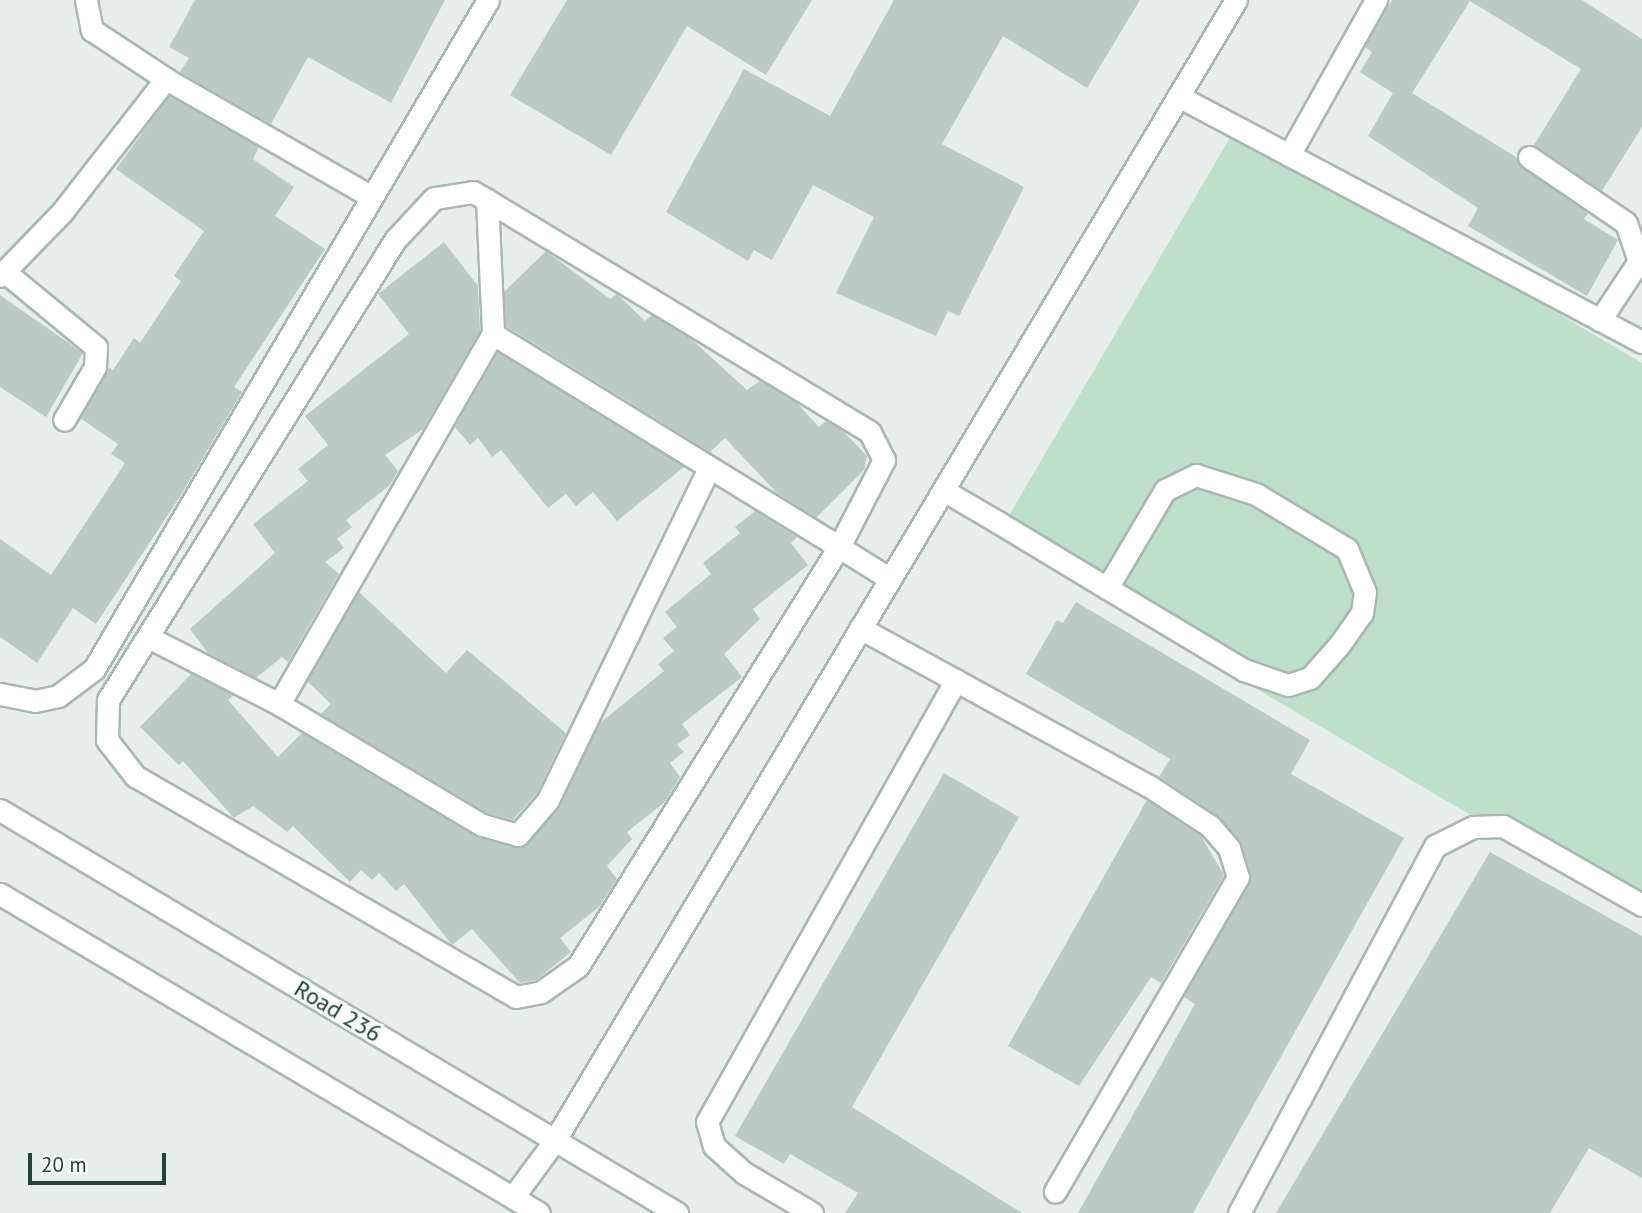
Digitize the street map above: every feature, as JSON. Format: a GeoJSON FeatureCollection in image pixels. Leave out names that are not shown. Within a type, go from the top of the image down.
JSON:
{"type":"FeatureCollection","features":[{"type":"Feature","properties":{"kind":"street"},"geometry":{"type":"LineString","coordinates":[[86,0],[92,30],[166,79],[370,196]]}},
{"type":"Feature","properties":{"kind":"street"},"geometry":{"type":"LineString","coordinates":[[0,694],[35,701],[58,696],[94,668],[488,0]]}},
{"type":"Feature","properties":{"kind":"street"},"geometry":{"type":"LineString","coordinates":[[513,1197],[555,1140],[1236,0]]}},
{"type":"Feature","properties":{"kind":"street"},"geometry":{"type":"LineString","coordinates":[[1289,155],[1376,0]]}},
{"type":"Feature","properties":{"kind":"street"},"geometry":{"type":"LineString","coordinates":[[64,420],[95,367],[96,347],[3,274],[62,212],[166,79]]}},
{"type":"Feature","properties":{"kind":"street"},"geometry":{"type":"LineString","coordinates":[[1178,96],[1642,342]]}},
{"type":"Feature","properties":{"kind":"street"},"geometry":{"type":"LineString","coordinates":[[1529,157],[1626,223],[1641,262],[1600,320]]}},
{"type":"Feature","properties":{"kind":"street"},"geometry":{"type":"LineString","coordinates":[[473,192],[487,200],[870,432],[884,460],[839,547],[578,966],[559,985],[516,997],[135,776],[107,740],[108,700],[395,240],[434,198],[473,192]]}},
{"type":"Feature","properties":{"kind":"street"},"geometry":{"type":"LineString","coordinates":[[279,704],[493,334],[487,200]]}},
{"type":"Feature","properties":{"kind":"street"},"geometry":{"type":"LineString","coordinates":[[493,334],[708,470],[890,579]]}},
{"type":"Feature","properties":{"kind":"street"},"geometry":{"type":"LineString","coordinates":[[148,636],[279,704],[482,825],[518,835],[548,800],[708,470]]}},
{"type":"Feature","properties":{"kind":"street"},"geometry":{"type":"LineString","coordinates":[[943,490],[1244,670],[1288,685],[1310,678],[1340,644],[1362,613],[1364,592],[1347,549],[1256,494],[1196,475],[1165,490],[1107,588]]}},
{"type":"Feature","properties":{"kind":"street"},"geometry":{"type":"LineString","coordinates":[[860,628],[1210,826],[1228,848],[1238,877],[1055,1192]]}},
{"type":"Feature","properties":{"kind":"street"},"geometry":{"type":"LineString","coordinates":[[811,1213],[744,1173],[714,1146],[707,1122],[956,680]]}},
{"type":"Feature","properties":{"kind":"street","name":"Road 236"},"geometry":{"type":"LineString","coordinates":[[0,810],[677,1213]]}},
{"type":"Feature","properties":{"kind":"street"},"geometry":{"type":"LineString","coordinates":[[1239,1213],[1435,846],[1473,827],[1503,826],[1642,905]]}},
{"type":"Feature","properties":{"kind":"street"},"geometry":{"type":"LineString","coordinates":[[0,894],[539,1213]]}},
{"type":"Feature","properties":{"kind":"green space"},"geometry":{"type":"Polygon","coordinates":[[[1238,124],[1642,363],[1642,916],[997,536],[1238,124]]]}},
{"type":"Feature","properties":{"kind":"building"},"geometry":{"type":"Polygon","coordinates":[[[195,0],[445,0],[391,103],[308,57],[271,124],[180,72],[189,58],[169,47],[195,0]]]}},
{"type":"Feature","properties":{"kind":"building"},"geometry":{"type":"Polygon","coordinates":[[[567,0],[812,0],[766,75],[687,26],[611,155],[510,95],[567,0]]]}},
{"type":"Feature","properties":{"kind":"building"},"geometry":{"type":"Polygon","coordinates":[[[894,0],[1140,0],[1087,88],[1003,36],[942,144],[1024,187],[959,316],[948,311],[936,336],[836,293],[874,217],[813,185],[772,260],[754,250],[748,261],[666,212],[744,69],[830,116],[894,0]]]}},
{"type":"Feature","properties":{"kind":"building"},"geometry":{"type":"Polygon","coordinates":[[[1392,0],[1582,0],[1642,39],[1642,127],[1602,191],[1534,145],[1581,69],[1470,1],[1412,93],[1516,157],[1522,168],[1588,213],[1584,219],[1618,240],[1587,296],[1468,226],[1478,208],[1368,136],[1393,93],[1360,72],[1372,52],[1365,47],[1392,0]]]}},
{"type":"Feature","properties":{"kind":"building"},"geometry":{"type":"Polygon","coordinates":[[[169,96],[259,147],[253,159],[294,187],[275,216],[325,249],[234,387],[242,392],[181,495],[96,624],[73,608],[37,663],[0,637],[0,539],[51,575],[125,463],[111,454],[118,444],[80,418],[108,367],[113,370],[134,338],[140,343],[181,281],[174,276],[204,231],[116,169],[169,96]]]}},
{"type":"Feature","properties":{"kind":"building"},"geometry":{"type":"Polygon","coordinates":[[[444,242],[478,286],[480,331],[423,429],[385,455],[398,471],[390,485],[346,520],[352,527],[337,539],[344,548],[325,562],[339,574],[288,662],[282,657],[256,678],[208,653],[190,629],[275,553],[253,524],[308,481],[298,469],[328,445],[305,416],[409,334],[378,294],[444,242]]]}},
{"type":"Feature","properties":{"kind":"building"},"geometry":{"type":"Polygon","coordinates":[[[546,251],[610,299],[617,294],[645,321],[652,315],[690,338],[747,390],[760,381],[796,402],[819,427],[826,421],[842,430],[867,456],[864,470],[816,518],[777,493],[725,438],[710,452],[506,326],[504,292],[546,251]]]}},
{"type":"Feature","properties":{"kind":"building"},"geometry":{"type":"Polygon","coordinates":[[[0,295],[83,353],[46,417],[0,387],[0,295]]]}},
{"type":"Feature","properties":{"kind":"building"},"geometry":{"type":"Polygon","coordinates":[[[498,352],[684,467],[617,521],[593,492],[576,506],[566,494],[548,508],[501,450],[492,457],[478,438],[470,445],[455,427],[498,352]]]}},
{"type":"Feature","properties":{"kind":"building"},"geometry":{"type":"Polygon","coordinates":[[[755,511],[797,537],[791,543],[808,565],[753,609],[760,619],[724,654],[742,677],[682,724],[690,735],[677,745],[684,752],[670,763],[680,777],[665,802],[627,832],[632,839],[607,866],[617,879],[599,907],[560,938],[571,952],[536,980],[520,983],[472,929],[452,945],[404,884],[396,891],[379,873],[372,880],[361,870],[350,882],[293,826],[287,832],[253,806],[234,818],[183,761],[179,765],[140,727],[191,674],[234,695],[228,700],[278,757],[302,733],[475,836],[522,847],[560,806],[600,723],[664,671],[658,664],[674,651],[663,638],[677,627],[665,612],[711,574],[703,563],[740,533],[735,527],[755,511]]]}},
{"type":"Feature","properties":{"kind":"building"},"geometry":{"type":"Polygon","coordinates":[[[359,592],[446,673],[467,650],[566,733],[537,793],[513,820],[487,813],[321,714],[331,704],[307,681],[359,592]]]}},
{"type":"Feature","properties":{"kind":"building"},"geometry":{"type":"Polygon","coordinates":[[[1076,602],[1310,740],[1291,774],[1404,838],[1193,1213],[1078,1213],[1195,1004],[1184,997],[1251,874],[1241,844],[1220,817],[1159,777],[1170,759],[1026,674],[1057,620],[1063,623],[1076,602]]]}},
{"type":"Feature","properties":{"kind":"building"},"geometry":{"type":"Polygon","coordinates":[[[944,773],[1019,817],[852,1107],[1022,1213],[845,1213],[858,1193],[790,1154],[784,1164],[735,1136],[944,773]]]}},
{"type":"Feature","properties":{"kind":"building"},"geometry":{"type":"Polygon","coordinates":[[[1147,800],[1201,836],[1224,875],[1161,983],[1151,977],[1079,1086],[1008,1046],[1147,800]]]}},
{"type":"Feature","properties":{"kind":"building"},"geometry":{"type":"Polygon","coordinates":[[[1490,852],[1642,936],[1642,1178],[1589,1148],[1550,1213],[1276,1213],[1490,852]]]}}]}
